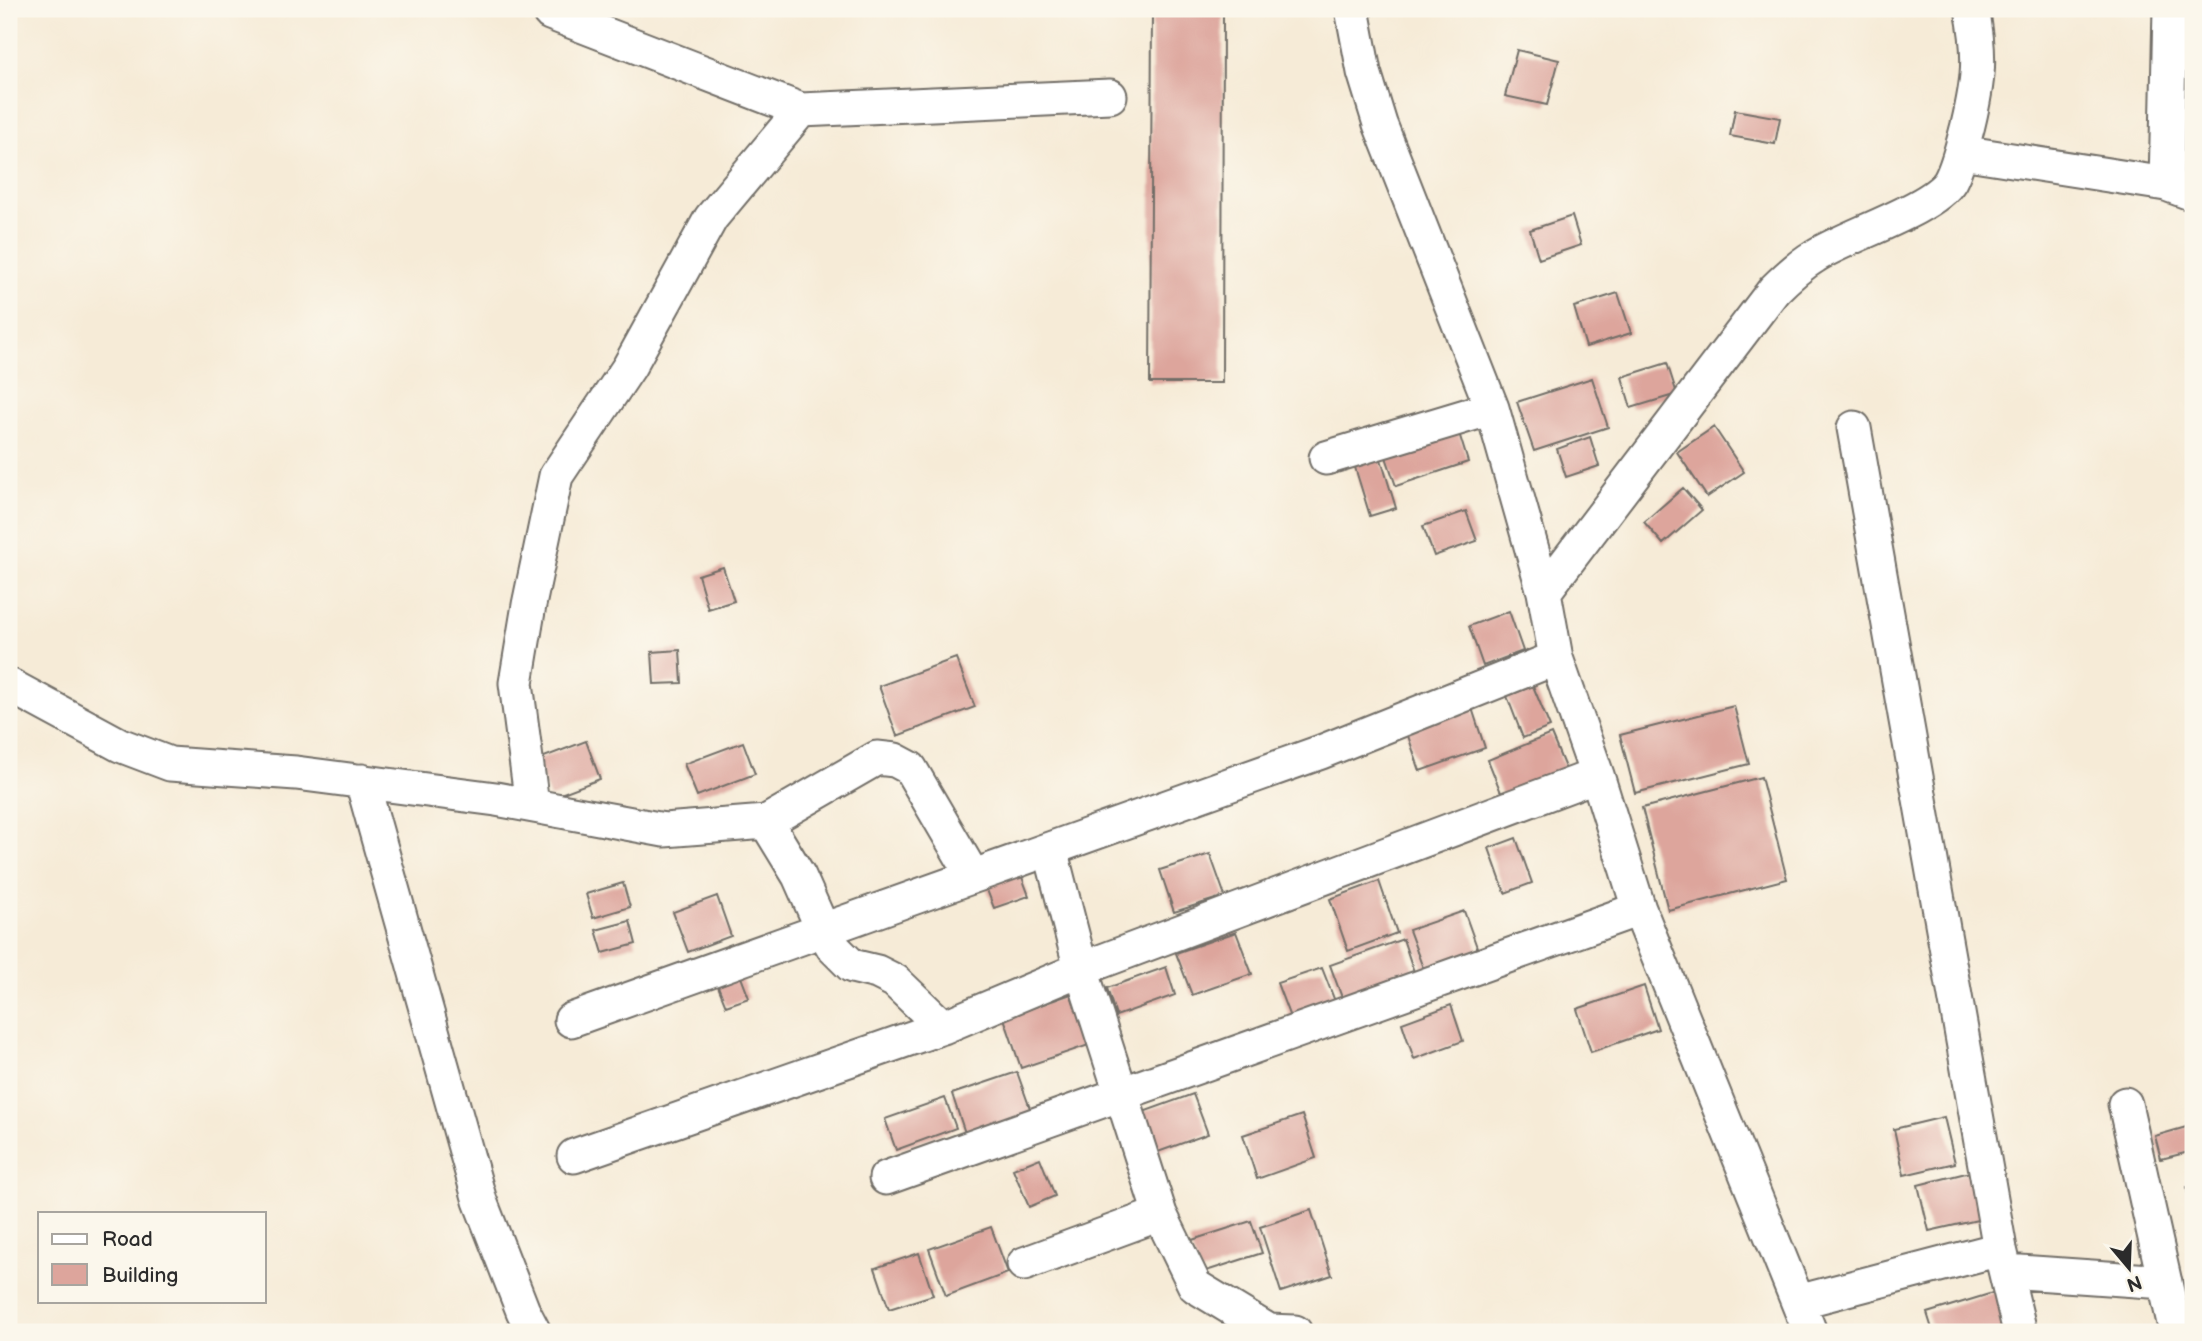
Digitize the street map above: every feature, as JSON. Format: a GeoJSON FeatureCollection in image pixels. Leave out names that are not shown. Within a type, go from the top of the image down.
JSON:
{"type":"FeatureCollection","features":[{"type":"Feature","properties":{"kind":"street"},"geometry":{"type":"LineString","coordinates":[[1352,9],[1364,72],[1380,124],[1492,408],[1544,592],[1556,659],[1597,775],[1639,909],[1804,1317],[2003,1260],[2165,1282]]}},
{"type":"Feature","properties":{"kind":"street"},"geometry":{"type":"LineString","coordinates":[[1544,592],[1774,290],[1793,271],[1816,255],[1930,200],[1949,182],[1961,152],[1977,89],[1979,44],[1972,9]]}},
{"type":"Feature","properties":{"kind":"street"},"geometry":{"type":"LineString","coordinates":[[1961,152],[2180,189],[2170,9]]}},
{"type":"Feature","properties":{"kind":"street"},"geometry":{"type":"LineString","coordinates":[[548,10],[801,110],[1110,96]]}},
{"type":"Feature","properties":{"kind":"street"},"geometry":{"type":"LineString","coordinates":[[532,806],[516,684],[529,605],[556,477],[629,367],[711,218],[801,110]]}},
{"type":"Feature","properties":{"kind":"street"},"geometry":{"type":"LineString","coordinates":[[1326,458],[1492,408]]}},
{"type":"Feature","properties":{"kind":"street"},"geometry":{"type":"LineString","coordinates":[[1854,428],[2003,1260],[2020,1332]]}},
{"type":"Feature","properties":{"kind":"street"},"geometry":{"type":"LineString","coordinates":[[571,1020],[1321,752],[1556,659]]}},
{"type":"Feature","properties":{"kind":"street"},"geometry":{"type":"LineString","coordinates":[[9,685],[120,745],[170,764],[296,773],[362,781],[532,806],[664,830],[766,822],[877,758],[895,760],[910,768],[973,876]]}},
{"type":"Feature","properties":{"kind":"street"},"geometry":{"type":"LineString","coordinates":[[574,1156],[943,1027],[1081,969],[1597,775]]}},
{"type":"Feature","properties":{"kind":"street"},"geometry":{"type":"LineString","coordinates":[[362,781],[480,1201],[523,1311],[534,1332]]}},
{"type":"Feature","properties":{"kind":"street"},"geometry":{"type":"LineString","coordinates":[[766,822],[799,876],[833,947],[852,966],[877,972],[895,981],[943,1027]]}},
{"type":"Feature","properties":{"kind":"street"},"geometry":{"type":"LineString","coordinates":[[1050,849],[1081,969],[1120,1094],[1160,1214],[1195,1286],[1269,1331],[1295,1332]]}},
{"type":"Feature","properties":{"kind":"street"},"geometry":{"type":"LineString","coordinates":[[886,1178],[1639,909]]}},
{"type":"Feature","properties":{"kind":"street"},"geometry":{"type":"LineString","coordinates":[[2125,1104],[2176,1332]]}},
{"type":"Feature","properties":{"kind":"street"},"geometry":{"type":"LineString","coordinates":[[1024,1265],[1160,1214]]}},
{"type":"Feature","properties":{"kind":"building"},"geometry":{"type":"Polygon","coordinates":[[[1152,9],[1223,9],[1222,383],[1150,383],[1152,9]]]}},
{"type":"Feature","properties":{"kind":"building"},"geometry":{"type":"Polygon","coordinates":[[[1517,50],[1559,60],[1547,105],[1505,96],[1517,50]]]}},
{"type":"Feature","properties":{"kind":"building"},"geometry":{"type":"Polygon","coordinates":[[[1735,110],[1780,118],[1775,144],[1730,136],[1735,110]]]}},
{"type":"Feature","properties":{"kind":"building"},"geometry":{"type":"Polygon","coordinates":[[[1572,216],[1581,245],[1539,259],[1530,230],[1572,216]]]}},
{"type":"Feature","properties":{"kind":"building"},"geometry":{"type":"Polygon","coordinates":[[[1618,293],[1631,333],[1586,347],[1574,307],[1618,293]]]}},
{"type":"Feature","properties":{"kind":"building"},"geometry":{"type":"Polygon","coordinates":[[[1667,363],[1677,394],[1631,408],[1622,377],[1667,363]]]}},
{"type":"Feature","properties":{"kind":"building"},"geometry":{"type":"Polygon","coordinates":[[[1592,378],[1608,427],[1534,451],[1517,402],[1592,378]]]}},
{"type":"Feature","properties":{"kind":"building"},"geometry":{"type":"Polygon","coordinates":[[[1714,427],[1744,472],[1707,497],[1677,452],[1714,427]]]}},
{"type":"Feature","properties":{"kind":"building"},"geometry":{"type":"Polygon","coordinates":[[[1459,433],[1468,462],[1396,486],[1386,457],[1459,433]]]}},
{"type":"Feature","properties":{"kind":"building"},"geometry":{"type":"Polygon","coordinates":[[[1590,437],[1599,466],[1566,477],[1557,449],[1590,437]]]}},
{"type":"Feature","properties":{"kind":"building"},"geometry":{"type":"Polygon","coordinates":[[[1380,456],[1396,508],[1370,516],[1354,464],[1380,456]]]}},
{"type":"Feature","properties":{"kind":"building"},"geometry":{"type":"Polygon","coordinates":[[[1683,488],[1702,510],[1663,544],[1644,522],[1683,488]]]}},
{"type":"Feature","properties":{"kind":"building"},"geometry":{"type":"Polygon","coordinates":[[[1466,511],[1477,541],[1434,556],[1423,526],[1466,511]]]}},
{"type":"Feature","properties":{"kind":"building"},"geometry":{"type":"Polygon","coordinates":[[[723,567],[734,601],[708,609],[698,575],[723,567]]]}},
{"type":"Feature","properties":{"kind":"building"},"geometry":{"type":"Polygon","coordinates":[[[1509,611],[1523,651],[1483,666],[1469,626],[1509,611]]]}},
{"type":"Feature","properties":{"kind":"building"},"geometry":{"type":"Polygon","coordinates":[[[680,650],[682,683],[654,684],[652,652],[680,650]]]}},
{"type":"Feature","properties":{"kind":"building"},"geometry":{"type":"Polygon","coordinates":[[[956,658],[975,707],[897,736],[879,686],[956,658]]]}},
{"type":"Feature","properties":{"kind":"building"},"geometry":{"type":"Polygon","coordinates":[[[1533,686],[1550,727],[1523,738],[1507,696],[1533,686]]]}},
{"type":"Feature","properties":{"kind":"building"},"geometry":{"type":"Polygon","coordinates":[[[1471,705],[1485,748],[1420,771],[1405,727],[1471,705]]]}},
{"type":"Feature","properties":{"kind":"building"},"geometry":{"type":"Polygon","coordinates":[[[1734,706],[1749,764],[1635,793],[1620,735],[1734,706]]]}},
{"type":"Feature","properties":{"kind":"building"},"geometry":{"type":"Polygon","coordinates":[[[1551,734],[1566,770],[1502,795],[1488,760],[1551,734]]]}},
{"type":"Feature","properties":{"kind":"building"},"geometry":{"type":"Polygon","coordinates":[[[586,741],[600,779],[550,798],[536,760],[586,741]]]}},
{"type":"Feature","properties":{"kind":"building"},"geometry":{"type":"Polygon","coordinates":[[[743,742],[755,774],[697,796],[684,764],[743,742]]]}},
{"type":"Feature","properties":{"kind":"building"},"geometry":{"type":"Polygon","coordinates":[[[1761,777],[1787,879],[1668,910],[1642,808],[1761,777]]]}},
{"type":"Feature","properties":{"kind":"building"},"geometry":{"type":"Polygon","coordinates":[[[1516,838],[1532,883],[1505,893],[1489,848],[1516,838]]]}},
{"type":"Feature","properties":{"kind":"building"},"geometry":{"type":"Polygon","coordinates":[[[1210,854],[1225,896],[1174,912],[1160,870],[1210,854]]]}},
{"type":"Feature","properties":{"kind":"building"},"geometry":{"type":"Polygon","coordinates":[[[1019,869],[1029,896],[994,908],[984,882],[1019,869]]]}},
{"type":"Feature","properties":{"kind":"building"},"geometry":{"type":"Polygon","coordinates":[[[1379,881],[1397,933],[1348,951],[1330,899],[1379,881]]]}},
{"type":"Feature","properties":{"kind":"building"},"geometry":{"type":"Polygon","coordinates":[[[623,883],[630,907],[593,918],[586,894],[623,883]]]}},
{"type":"Feature","properties":{"kind":"building"},"geometry":{"type":"Polygon","coordinates":[[[717,896],[731,936],[688,952],[673,912],[717,896]]]}},
{"type":"Feature","properties":{"kind":"building"},"geometry":{"type":"Polygon","coordinates":[[[1464,911],[1478,950],[1423,968],[1409,930],[1464,911]]]}},
{"type":"Feature","properties":{"kind":"building"},"geometry":{"type":"Polygon","coordinates":[[[630,921],[636,944],[603,953],[596,930],[630,921]]]}},
{"type":"Feature","properties":{"kind":"building"},"geometry":{"type":"Polygon","coordinates":[[[1236,932],[1252,974],[1192,995],[1176,953],[1236,932]]]}},
{"type":"Feature","properties":{"kind":"building"},"geometry":{"type":"Polygon","coordinates":[[[1403,939],[1416,978],[1344,1003],[1330,965],[1403,939]]]}},
{"type":"Feature","properties":{"kind":"building"},"geometry":{"type":"Polygon","coordinates":[[[1166,967],[1175,995],[1116,1016],[1107,988],[1166,967]]]}},
{"type":"Feature","properties":{"kind":"building"},"geometry":{"type":"Polygon","coordinates":[[[1322,968],[1336,1004],[1291,1020],[1277,983],[1322,968]]]}},
{"type":"Feature","properties":{"kind":"building"},"geometry":{"type":"Polygon","coordinates":[[[741,977],[749,998],[726,1006],[718,986],[741,977]]]}},
{"type":"Feature","properties":{"kind":"building"},"geometry":{"type":"Polygon","coordinates":[[[1644,986],[1658,1029],[1591,1052],[1577,1009],[1644,986]]]}},
{"type":"Feature","properties":{"kind":"building"},"geometry":{"type":"Polygon","coordinates":[[[1071,994],[1089,1045],[1021,1068],[1004,1018],[1071,994]]]}},
{"type":"Feature","properties":{"kind":"building"},"geometry":{"type":"Polygon","coordinates":[[[1451,1005],[1463,1041],[1414,1059],[1402,1023],[1451,1005]]]}},
{"type":"Feature","properties":{"kind":"building"},"geometry":{"type":"Polygon","coordinates":[[[1017,1072],[1032,1114],[966,1136],[952,1094],[1017,1072]]]}},
{"type":"Feature","properties":{"kind":"building"},"geometry":{"type":"Polygon","coordinates":[[[1193,1094],[1208,1134],[1158,1152],[1143,1112],[1193,1094]]]}},
{"type":"Feature","properties":{"kind":"building"},"geometry":{"type":"Polygon","coordinates":[[[945,1098],[956,1128],[896,1150],[885,1119],[945,1098]]]}},
{"type":"Feature","properties":{"kind":"building"},"geometry":{"type":"Polygon","coordinates":[[[1302,1115],[1316,1158],[1257,1179],[1243,1135],[1302,1115]]]}},
{"type":"Feature","properties":{"kind":"building"},"geometry":{"type":"Polygon","coordinates":[[[1944,1117],[1955,1163],[1904,1175],[1894,1129],[1944,1117]]]}},
{"type":"Feature","properties":{"kind":"building"},"geometry":{"type":"Polygon","coordinates":[[[2193,1125],[2193,1151],[2161,1159],[2155,1136],[2193,1125]]]}},
{"type":"Feature","properties":{"kind":"building"},"geometry":{"type":"Polygon","coordinates":[[[1040,1158],[1055,1196],[1029,1207],[1013,1169],[1040,1158]]]}},
{"type":"Feature","properties":{"kind":"building"},"geometry":{"type":"Polygon","coordinates":[[[1970,1172],[1982,1219],[1929,1231],[1918,1185],[1970,1172]]]}},
{"type":"Feature","properties":{"kind":"building"},"geometry":{"type":"Polygon","coordinates":[[[2193,1186],[2193,1223],[2192,1223],[2187,1187],[2193,1186]]]}},
{"type":"Feature","properties":{"kind":"building"},"geometry":{"type":"Polygon","coordinates":[[[1311,1210],[1332,1275],[1281,1292],[1260,1227],[1311,1210]]]}},
{"type":"Feature","properties":{"kind":"building"},"geometry":{"type":"Polygon","coordinates":[[[1251,1221],[1262,1253],[1200,1273],[1189,1241],[1251,1221]]]}},
{"type":"Feature","properties":{"kind":"building"},"geometry":{"type":"Polygon","coordinates":[[[991,1227],[1008,1273],[946,1296],[929,1249],[991,1227]]]}},
{"type":"Feature","properties":{"kind":"building"},"geometry":{"type":"Polygon","coordinates":[[[919,1253],[933,1295],[889,1309],[875,1268],[919,1253]]]}},
{"type":"Feature","properties":{"kind":"building"},"geometry":{"type":"Polygon","coordinates":[[[1999,1291],[2011,1332],[1933,1332],[1927,1313],[1999,1291]]]}}]}
